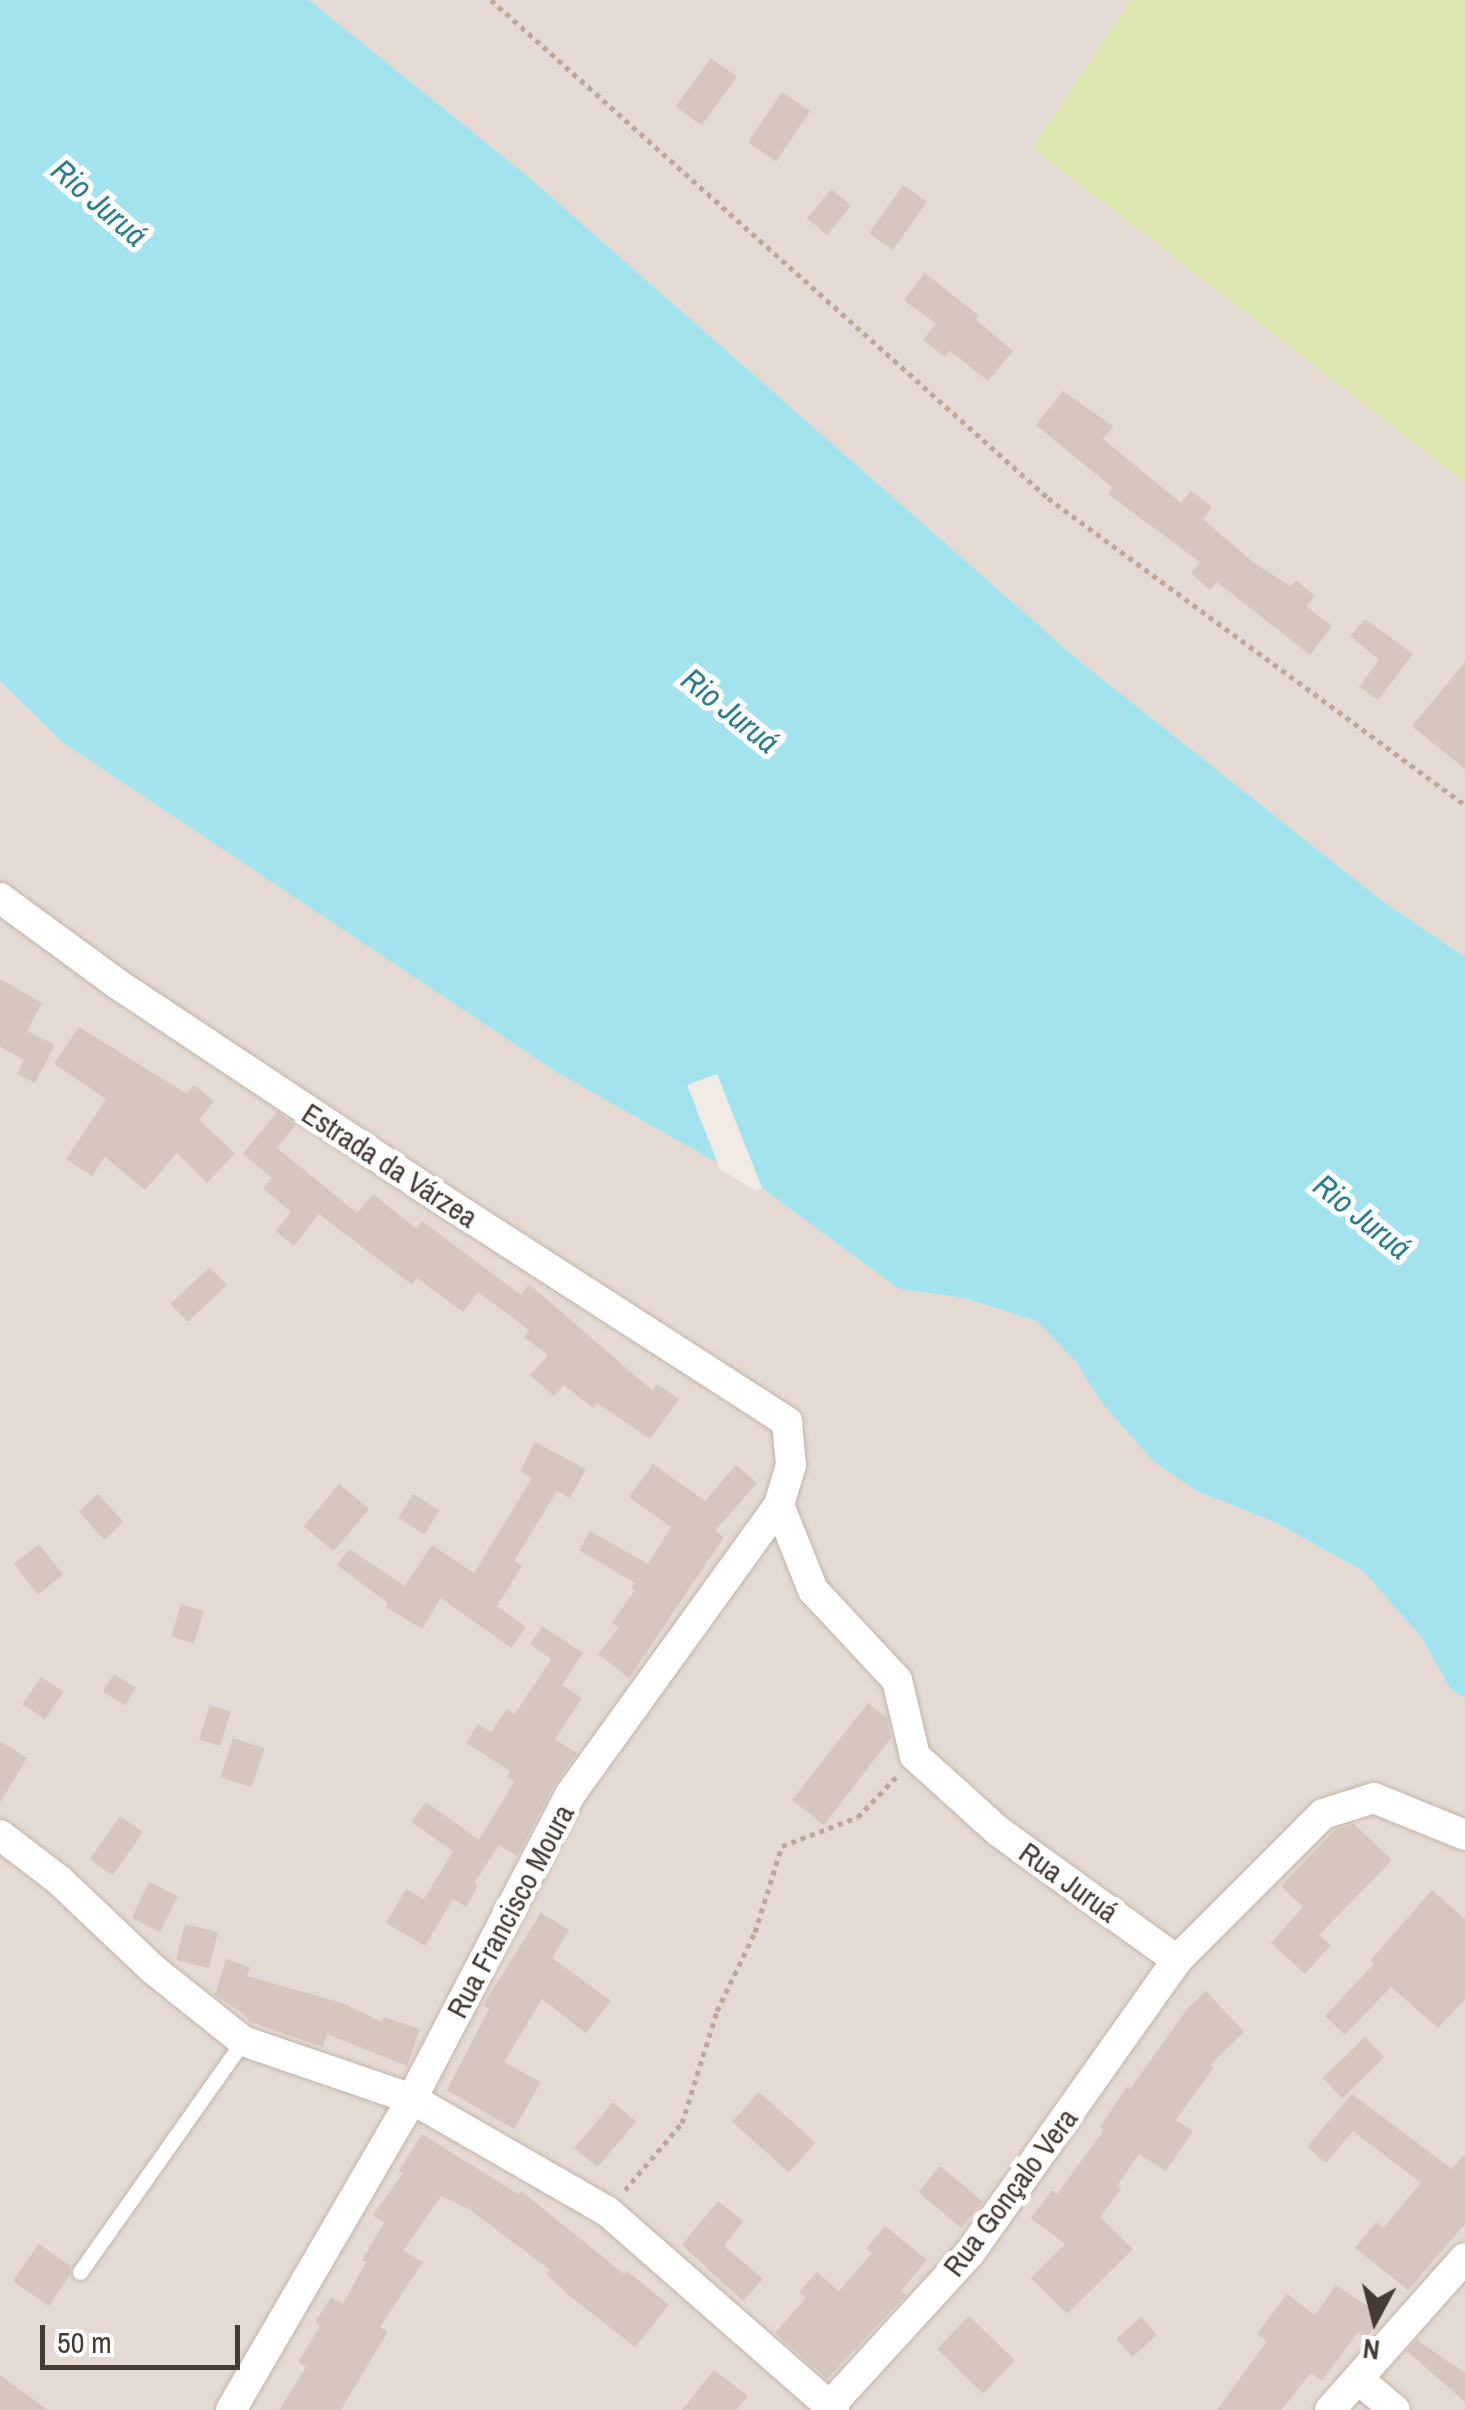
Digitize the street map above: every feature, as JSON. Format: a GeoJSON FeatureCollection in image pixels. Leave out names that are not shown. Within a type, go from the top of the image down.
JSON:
{"type":"FeatureCollection","features":[{"type":"Feature","properties":{"kind":"street","name":"Estrada da Várzea"},"geometry":{"type":"LineString","coordinates":[[0,898],[116,983],[787,1422]]}},
{"type":"Feature","properties":{"kind":"street","name":"Rua Francisco Moura"},"geometry":{"type":"LineString","coordinates":[[231,2410],[412,2100],[570,1795],[779,1505],[790,1466],[787,1422]]}},
{"type":"Feature","properties":{"kind":"street"},"geometry":{"type":"LineString","coordinates":[[779,1505],[814,1590],[897,1680],[915,1756]]}},
{"type":"Feature","properties":{"kind":"street","name":"Rua Juruá"},"geometry":{"type":"LineString","coordinates":[[915,1756],[998,1832],[1177,1960]]}},
{"type":"Feature","properties":{"kind":"street"},"geometry":{"type":"LineString","coordinates":[[1177,1960],[1323,1814],[1374,1798],[1465,1834]]}},
{"type":"Feature","properties":{"kind":"street"},"geometry":{"type":"LineString","coordinates":[[0,1835],[60,1880],[154,1970],[243,2041],[412,2100],[607,2211],[830,2409]]}},
{"type":"Feature","properties":{"kind":"street","name":"Rua Gonçalo Vera"},"geometry":{"type":"LineString","coordinates":[[830,2409],[969,2254],[1177,1960]]}},
{"type":"Feature","properties":{"kind":"street"},"geometry":{"type":"LineString","coordinates":[[1330,2410],[1465,2258]]}},
{"type":"Feature","properties":{"kind":"street"},"geometry":{"type":"LineString","coordinates":[[1358,2380],[1394,2410]]}},
{"type":"Feature","properties":{"kind":"lane"},"geometry":{"type":"LineString","coordinates":[[80,2272],[243,2041]]}},
{"type":"Feature","properties":{"kind":"path"},"geometry":{"type":"LineString","coordinates":[[491,0],[1048,498],[1465,804]]}},
{"type":"Feature","properties":{"kind":"path"},"geometry":{"type":"LineString","coordinates":[[607,2211],[682,2123],[717,2011],[756,1932],[782,1846],[858,1817],[915,1756]]}},
{"type":"Feature","properties":{"kind":"shaded area"},"geometry":{"type":"Polygon","coordinates":[[[309,0],[1131,0],[1033,148],[1465,482],[1465,957],[1381,900],[1077,659],[530,178],[309,0]]]}},
{"type":"Feature","properties":{"kind":"shaded area"},"geometry":{"type":"Polygon","coordinates":[[[0,681],[62,742],[558,1073],[762,1188],[899,1289],[964,1298],[1037,1321],[1076,1362],[1102,1403],[1197,1491],[1277,1523],[1363,1571],[1421,1637],[1450,1688],[1465,1699],[1465,2410],[0,2410],[0,681]]]}},
{"type":"Feature","properties":{"kind":"green space"},"geometry":{"type":"Polygon","coordinates":[[[1131,0],[1465,0],[1465,482],[1033,148],[1131,0]]]}},
{"type":"Feature","properties":{"kind":"water","name":"Rio Juruá"},"geometry":{"type":"Polygon","coordinates":[[[0,0],[309,0],[530,178],[1077,659],[1381,900],[1465,957],[1465,1699],[1450,1688],[1421,1637],[1363,1571],[1277,1523],[1197,1491],[1153,1461],[1102,1403],[1076,1362],[1037,1321],[964,1298],[899,1289],[762,1188],[558,1073],[62,742],[0,681],[0,0]]]}},
{"type":"Feature","properties":{"kind":"pier"},"geometry":{"type":"Polygon","coordinates":[[[717,1074],[762,1188],[756,1191],[720,1169],[687,1085],[717,1074]]]}},
{"type":"Feature","properties":{"kind":"building"},"geometry":{"type":"Polygon","coordinates":[[[711,58],[737,77],[702,125],[676,107],[711,58]]]}},
{"type":"Feature","properties":{"kind":"building"},"geometry":{"type":"Polygon","coordinates":[[[782,92],[810,111],[776,162],[748,143],[782,92]]]}},
{"type":"Feature","properties":{"kind":"building"},"geometry":{"type":"Polygon","coordinates":[[[903,185],[927,202],[893,250],[869,233],[903,185]]]}},
{"type":"Feature","properties":{"kind":"building"},"geometry":{"type":"Polygon","coordinates":[[[831,189],[851,205],[827,235],[807,219],[831,189]]]}},
{"type":"Feature","properties":{"kind":"building"},"geometry":{"type":"Polygon","coordinates":[[[925,273],[979,316],[976,320],[1013,351],[988,381],[950,351],[945,357],[923,340],[936,324],[904,300],[925,273]]]}},
{"type":"Feature","properties":{"kind":"building"},"geometry":{"type":"Polygon","coordinates":[[[1063,391],[1113,426],[1103,439],[1181,503],[1191,491],[1212,507],[1203,519],[1254,563],[1291,586],[1296,580],[1315,596],[1306,606],[1332,626],[1310,655],[1217,582],[1210,590],[1191,573],[1200,562],[1108,494],[1113,488],[1036,425],[1063,391]]]}},
{"type":"Feature","properties":{"kind":"building"},"geometry":{"type":"Polygon","coordinates":[[[1365,619],[1413,654],[1378,700],[1359,687],[1379,660],[1350,636],[1365,619]]]}},
{"type":"Feature","properties":{"kind":"building"},"geometry":{"type":"Polygon","coordinates":[[[1465,662],[1465,769],[1412,726],[1465,662]]]}},
{"type":"Feature","properties":{"kind":"building"},"geometry":{"type":"Polygon","coordinates":[[[0,979],[42,1003],[27,1031],[55,1045],[35,1083],[17,1074],[24,1060],[0,1047],[0,979]]]}},
{"type":"Feature","properties":{"kind":"building"},"geometry":{"type":"Polygon","coordinates":[[[79,1027],[187,1094],[194,1085],[214,1101],[199,1120],[235,1153],[207,1183],[177,1153],[145,1190],[105,1157],[92,1176],[66,1159],[106,1099],[54,1064],[79,1027]]]}},
{"type":"Feature","properties":{"kind":"building"},"geometry":{"type":"Polygon","coordinates":[[[277,1112],[296,1125],[277,1148],[357,1213],[373,1194],[417,1229],[422,1221],[521,1295],[529,1284],[653,1391],[657,1384],[679,1399],[650,1439],[597,1403],[593,1408],[564,1385],[554,1396],[530,1375],[548,1355],[524,1337],[529,1330],[478,1292],[463,1312],[417,1278],[412,1285],[319,1214],[294,1246],[276,1231],[291,1212],[263,1188],[272,1178],[243,1154],[277,1112]]]}},
{"type":"Feature","properties":{"kind":"building"},"geometry":{"type":"Polygon","coordinates":[[[210,1267],[227,1285],[188,1322],[171,1304],[210,1267]]]}},
{"type":"Feature","properties":{"kind":"building"},"geometry":{"type":"Polygon","coordinates":[[[535,1442],[586,1469],[570,1498],[557,1491],[514,1561],[522,1566],[497,1606],[526,1627],[511,1648],[441,1598],[422,1629],[386,1607],[388,1603],[337,1565],[349,1549],[405,1586],[432,1545],[474,1573],[532,1478],[520,1471],[535,1442]]]}},
{"type":"Feature","properties":{"kind":"building"},"geometry":{"type":"Polygon","coordinates":[[[653,1464],[705,1501],[736,1465],[757,1483],[715,1531],[724,1537],[629,1678],[598,1654],[619,1627],[612,1623],[635,1590],[631,1588],[635,1583],[579,1550],[590,1531],[648,1564],[671,1527],[629,1497],[653,1464]]]}},
{"type":"Feature","properties":{"kind":"building"},"geometry":{"type":"Polygon","coordinates":[[[339,1484],[369,1509],[334,1551],[304,1526],[339,1484]]]}},
{"type":"Feature","properties":{"kind":"building"},"geometry":{"type":"Polygon","coordinates":[[[98,1494],[123,1522],[104,1540],[79,1511],[98,1494]]]}},
{"type":"Feature","properties":{"kind":"building"},"geometry":{"type":"Polygon","coordinates":[[[413,1494],[439,1510],[424,1534],[398,1518],[413,1494]]]}},
{"type":"Feature","properties":{"kind":"building"},"geometry":{"type":"Polygon","coordinates":[[[39,1544],[63,1575],[38,1594],[14,1564],[39,1544]]]}},
{"type":"Feature","properties":{"kind":"building"},"geometry":{"type":"Polygon","coordinates":[[[181,1604],[204,1611],[194,1644],[171,1637],[181,1604]]]}},
{"type":"Feature","properties":{"kind":"building"},"geometry":{"type":"Polygon","coordinates":[[[542,1626],[583,1653],[562,1685],[582,1698],[555,1739],[577,1753],[554,1786],[517,1856],[499,1845],[474,1883],[478,1886],[466,1907],[453,1899],[425,1946],[386,1923],[406,1889],[424,1899],[453,1851],[411,1822],[426,1802],[479,1840],[514,1782],[507,1777],[510,1771],[466,1743],[478,1724],[491,1732],[507,1709],[515,1714],[551,1659],[530,1644],[542,1626]]]}},
{"type":"Feature","properties":{"kind":"building"},"geometry":{"type":"Polygon","coordinates":[[[114,1674],[136,1688],[125,1706],[103,1692],[114,1674]]]}},
{"type":"Feature","properties":{"kind":"building"},"geometry":{"type":"Polygon","coordinates":[[[41,1677],[63,1692],[45,1719],[23,1704],[41,1677]]]}},
{"type":"Feature","properties":{"kind":"building"},"geometry":{"type":"Polygon","coordinates":[[[868,1703],[887,1718],[891,1738],[824,1825],[792,1800],[868,1703]]]}},
{"type":"Feature","properties":{"kind":"building"},"geometry":{"type":"Polygon","coordinates":[[[210,1705],[231,1712],[220,1746],[199,1739],[210,1705]]]}},
{"type":"Feature","properties":{"kind":"building"},"geometry":{"type":"Polygon","coordinates":[[[233,1738],[264,1748],[252,1787],[220,1777],[233,1738]]]}},
{"type":"Feature","properties":{"kind":"building"},"geometry":{"type":"Polygon","coordinates":[[[0,1741],[27,1758],[0,1803],[0,1741]]]}},
{"type":"Feature","properties":{"kind":"building"},"geometry":{"type":"Polygon","coordinates":[[[120,1816],[143,1832],[113,1875],[90,1859],[120,1816]]]}},
{"type":"Feature","properties":{"kind":"building"},"geometry":{"type":"Polygon","coordinates":[[[1354,1824],[1392,1860],[1319,1935],[1331,1945],[1305,1974],[1271,1943],[1303,1907],[1281,1886],[1335,1830],[1354,1824]]]}},
{"type":"Feature","properties":{"kind":"building"},"geometry":{"type":"Polygon","coordinates":[[[149,1882],[178,1896],[160,1932],[131,1918],[149,1882]]]}},
{"type":"Feature","properties":{"kind":"building"},"geometry":{"type":"Polygon","coordinates":[[[1432,1890],[1465,1919],[1465,1999],[1438,2028],[1391,1987],[1345,2035],[1325,2016],[1374,1964],[1370,1961],[1432,1890]]]}},
{"type":"Feature","properties":{"kind":"building"},"geometry":{"type":"Polygon","coordinates":[[[541,1913],[569,1930],[552,1958],[611,2001],[586,2033],[542,1999],[504,2062],[541,2082],[514,2129],[447,2090],[489,2009],[483,2005],[541,1913]]]}},
{"type":"Feature","properties":{"kind":"building"},"geometry":{"type":"Polygon","coordinates":[[[185,1924],[218,1932],[209,1968],[176,1960],[185,1924]]]}},
{"type":"Feature","properties":{"kind":"building"},"geometry":{"type":"Polygon","coordinates":[[[226,1959],[250,1967],[247,1976],[342,2003],[382,2022],[384,2017],[420,2029],[407,2066],[327,2034],[323,2047],[250,2022],[215,1995],[226,1959]]]}},
{"type":"Feature","properties":{"kind":"building"},"geometry":{"type":"Polygon","coordinates":[[[1206,1991],[1244,2032],[1210,2065],[1214,2067],[1176,2120],[1193,2131],[1166,2171],[1139,2154],[1117,2186],[1121,2189],[1100,2217],[1133,2249],[1067,2314],[1031,2278],[1065,2244],[1031,2218],[1052,2190],[1057,2194],[1104,2130],[1100,2127],[1127,2087],[1130,2089],[1187,2009],[1206,1991]]]}},
{"type":"Feature","properties":{"kind":"building"},"geometry":{"type":"Polygon","coordinates":[[[1365,2037],[1384,2057],[1342,2098],[1323,2078],[1365,2037]]]}},
{"type":"Feature","properties":{"kind":"building"},"geometry":{"type":"Polygon","coordinates":[[[759,2092],[815,2143],[789,2173],[732,2122],[759,2092]]]}},
{"type":"Feature","properties":{"kind":"building"},"geometry":{"type":"Polygon","coordinates":[[[1352,2094],[1452,2169],[1465,2154],[1465,2224],[1408,2290],[1355,2248],[1376,2222],[1383,2228],[1421,2183],[1353,2131],[1326,2163],[1307,2147],[1352,2094]]]}},
{"type":"Feature","properties":{"kind":"building"},"geometry":{"type":"Polygon","coordinates":[[[613,2102],[636,2121],[597,2167],[574,2148],[613,2102]]]}},
{"type":"Feature","properties":{"kind":"building"},"geometry":{"type":"Polygon","coordinates":[[[422,2134],[518,2194],[521,2191],[669,2305],[635,2347],[571,2297],[546,2274],[550,2270],[469,2209],[441,2196],[403,2251],[423,2262],[380,2327],[388,2331],[341,2410],[279,2410],[306,2367],[298,2362],[320,2326],[315,2322],[331,2297],[343,2304],[366,2262],[362,2260],[384,2223],[373,2215],[403,2173],[399,2171],[422,2134]]]}},
{"type":"Feature","properties":{"kind":"building"},"geometry":{"type":"Polygon","coordinates":[[[940,2166],[983,2202],[961,2228],[918,2192],[940,2166]]]}},
{"type":"Feature","properties":{"kind":"building"},"geometry":{"type":"Polygon","coordinates":[[[718,2201],[743,2221],[724,2246],[763,2279],[743,2301],[682,2245],[718,2201]]]}},
{"type":"Feature","properties":{"kind":"building"},"geometry":{"type":"Polygon","coordinates":[[[885,2226],[927,2260],[901,2291],[906,2295],[827,2379],[775,2333],[806,2298],[799,2292],[817,2272],[839,2291],[872,2253],[866,2249],[885,2226]]]}},
{"type":"Feature","properties":{"kind":"building"},"geometry":{"type":"Polygon","coordinates":[[[39,2244],[70,2266],[69,2276],[49,2306],[13,2281],[39,2244]]]}},
{"type":"Feature","properties":{"kind":"building"},"geometry":{"type":"Polygon","coordinates":[[[1336,2285],[1382,2316],[1366,2338],[1358,2332],[1322,2381],[1311,2373],[1281,2410],[1217,2410],[1267,2341],[1257,2334],[1287,2294],[1315,2315],[1336,2285]]]}},
{"type":"Feature","properties":{"kind":"building"},"geometry":{"type":"Polygon","coordinates":[[[969,2316],[1015,2360],[983,2394],[937,2349],[969,2316]]]}},
{"type":"Feature","properties":{"kind":"building"},"geometry":{"type":"Polygon","coordinates":[[[1141,2317],[1157,2335],[1133,2357],[1116,2339],[1141,2317]]]}},
{"type":"Feature","properties":{"kind":"building"},"geometry":{"type":"Polygon","coordinates":[[[1417,2340],[1465,2373],[1465,2402],[1407,2351],[1417,2340]]]}},
{"type":"Feature","properties":{"kind":"building"},"geometry":{"type":"Polygon","coordinates":[[[714,2370],[748,2396],[736,2410],[682,2410],[714,2370]]]}},
{"type":"Feature","properties":{"kind":"building"},"geometry":{"type":"Polygon","coordinates":[[[0,2375],[48,2410],[0,2410],[0,2375]]]}}]}
